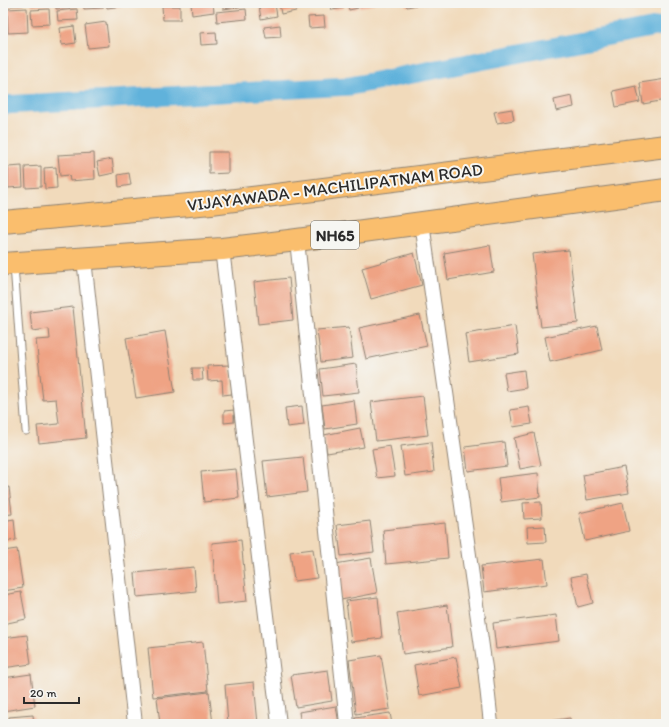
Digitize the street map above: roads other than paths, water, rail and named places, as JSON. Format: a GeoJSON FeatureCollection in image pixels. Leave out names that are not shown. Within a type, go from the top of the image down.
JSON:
{"type":"FeatureCollection","features":[{"type":"Feature","properties":{"kind":"highway","name":"VIJAYAWADA - MACHILIPATNAM ROAD"},"geometry":{"type":"LineString","coordinates":[[3,222],[211,203],[666,146]]}},
{"type":"Feature","properties":{"kind":"highway","name":"NH65"},"geometry":{"type":"LineString","coordinates":[[8,264],[222,249],[666,190]]}},
{"type":"Feature","properties":{"kind":"street"},"geometry":{"type":"LineString","coordinates":[[422,223],[485,668],[491,724]]}},
{"type":"Feature","properties":{"kind":"street"},"geometry":{"type":"LineString","coordinates":[[297,240],[347,724]]}},
{"type":"Feature","properties":{"kind":"street"},"geometry":{"type":"LineString","coordinates":[[222,249],[279,724]]}},
{"type":"Feature","properties":{"kind":"street"},"geometry":{"type":"LineString","coordinates":[[84,259],[135,724]]}},
{"type":"Feature","properties":{"kind":"lane"},"geometry":{"type":"LineString","coordinates":[[8,264],[26,431]]}},
{"type":"Feature","properties":{"kind":"waterway"},"geometry":{"type":"LineString","coordinates":[[3,105],[350,86],[666,25]]}}]}
